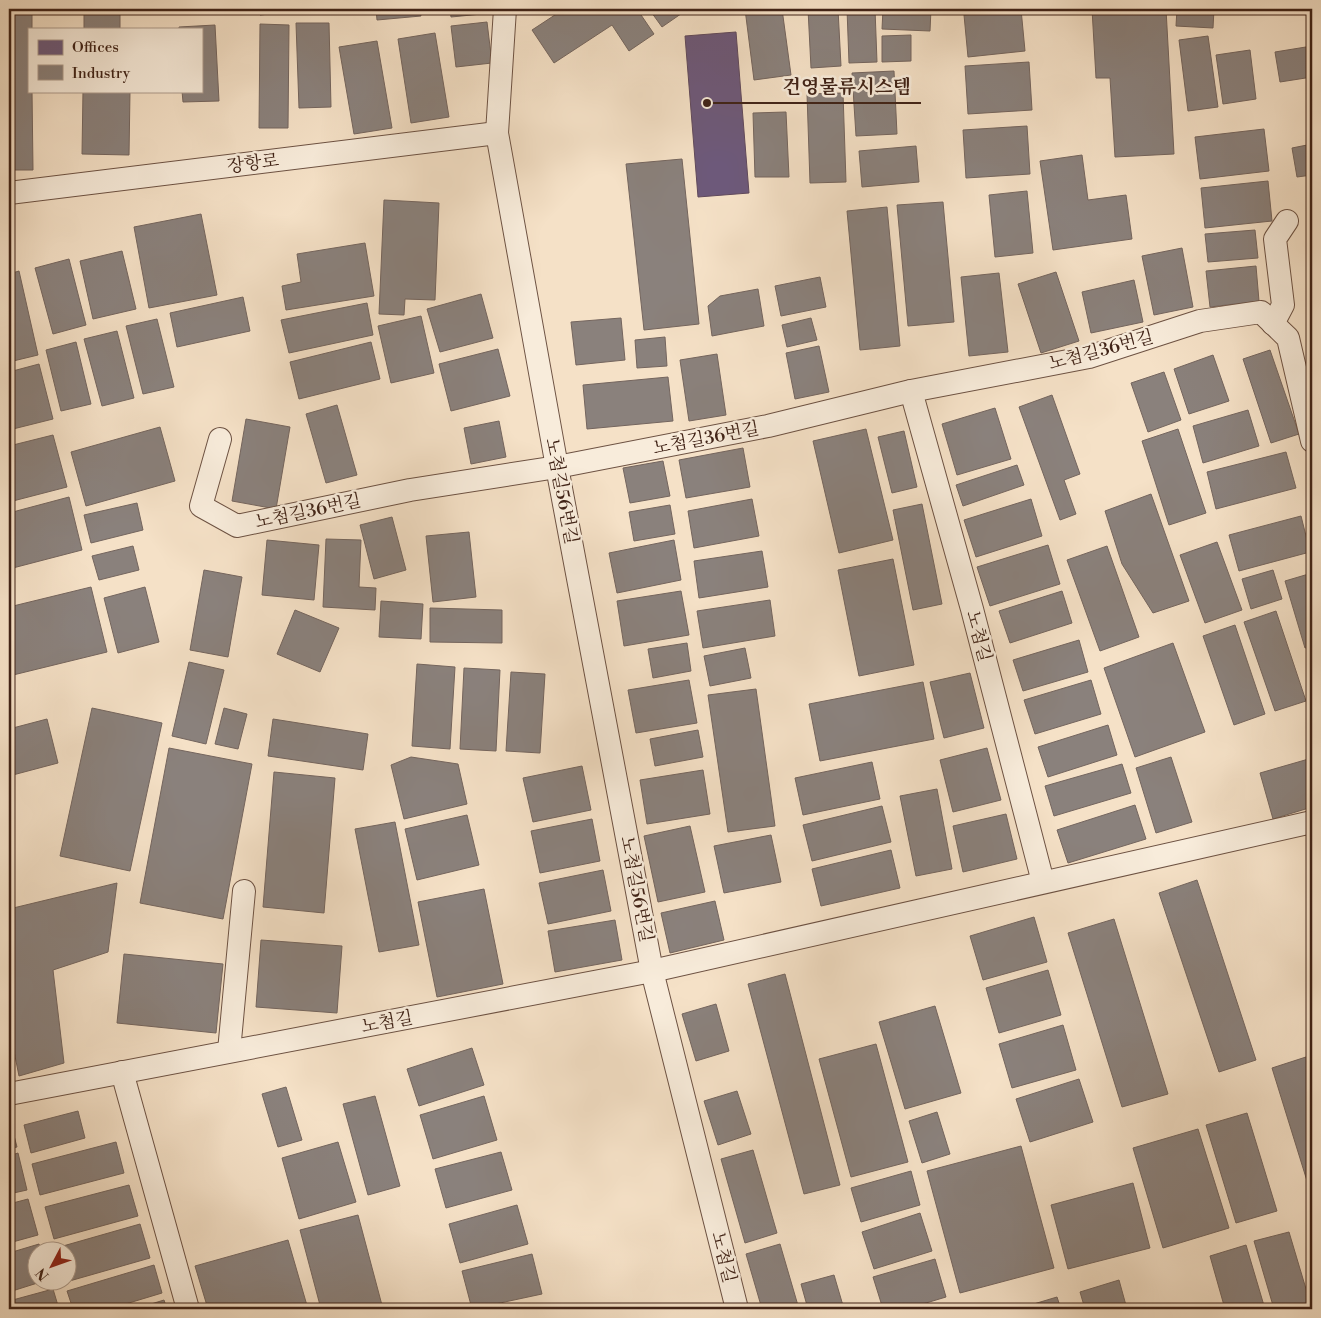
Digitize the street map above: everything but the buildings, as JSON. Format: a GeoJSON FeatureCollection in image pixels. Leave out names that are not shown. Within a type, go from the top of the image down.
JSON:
{"type":"FeatureCollection","features":[{"type":"Feature","properties":{"kind":"street","name":"노첨길56번길"},"geometry":{"type":"LineString","coordinates":[[504,9],[498,133],[557,467],[652,971]]}},
{"type":"Feature","properties":{"kind":"street","name":"장항로"},"geometry":{"type":"LineString","coordinates":[[9,193],[498,133]]}},
{"type":"Feature","properties":{"kind":"street"},"geometry":{"type":"LineString","coordinates":[[1273,324],[1283,305],[1275,239],[1287,221]]}},
{"type":"Feature","properties":{"kind":"street","name":"노첨길36번길"},"geometry":{"type":"LineString","coordinates":[[220,439],[201,506],[236,526],[410,490],[557,467],[768,426],[911,391],[1089,357],[1200,321],[1261,312],[1288,338],[1312,441]]}},
{"type":"Feature","properties":{"kind":"street","name":"노첨길"},"geometry":{"type":"LineString","coordinates":[[911,391],[972,609],[1043,882]]}},
{"type":"Feature","properties":{"kind":"street","name":"노첨길"},"geometry":{"type":"LineString","coordinates":[[9,1094],[652,971],[1312,822]]}},
{"type":"Feature","properties":{"kind":"street"},"geometry":{"type":"LineString","coordinates":[[229,1051],[244,891]]}},
{"type":"Feature","properties":{"kind":"street","name":"노첨길"},"geometry":{"type":"LineString","coordinates":[[652,971],[737,1309]]}},
{"type":"Feature","properties":{"kind":"street"},"geometry":{"type":"LineString","coordinates":[[122,1072],[188,1309]]}},
{"type":"Feature","properties":{"kind":"place","name":"건영물류시스템"},"geometry":{"type":"Point","coordinates":[707,103]}}]}
